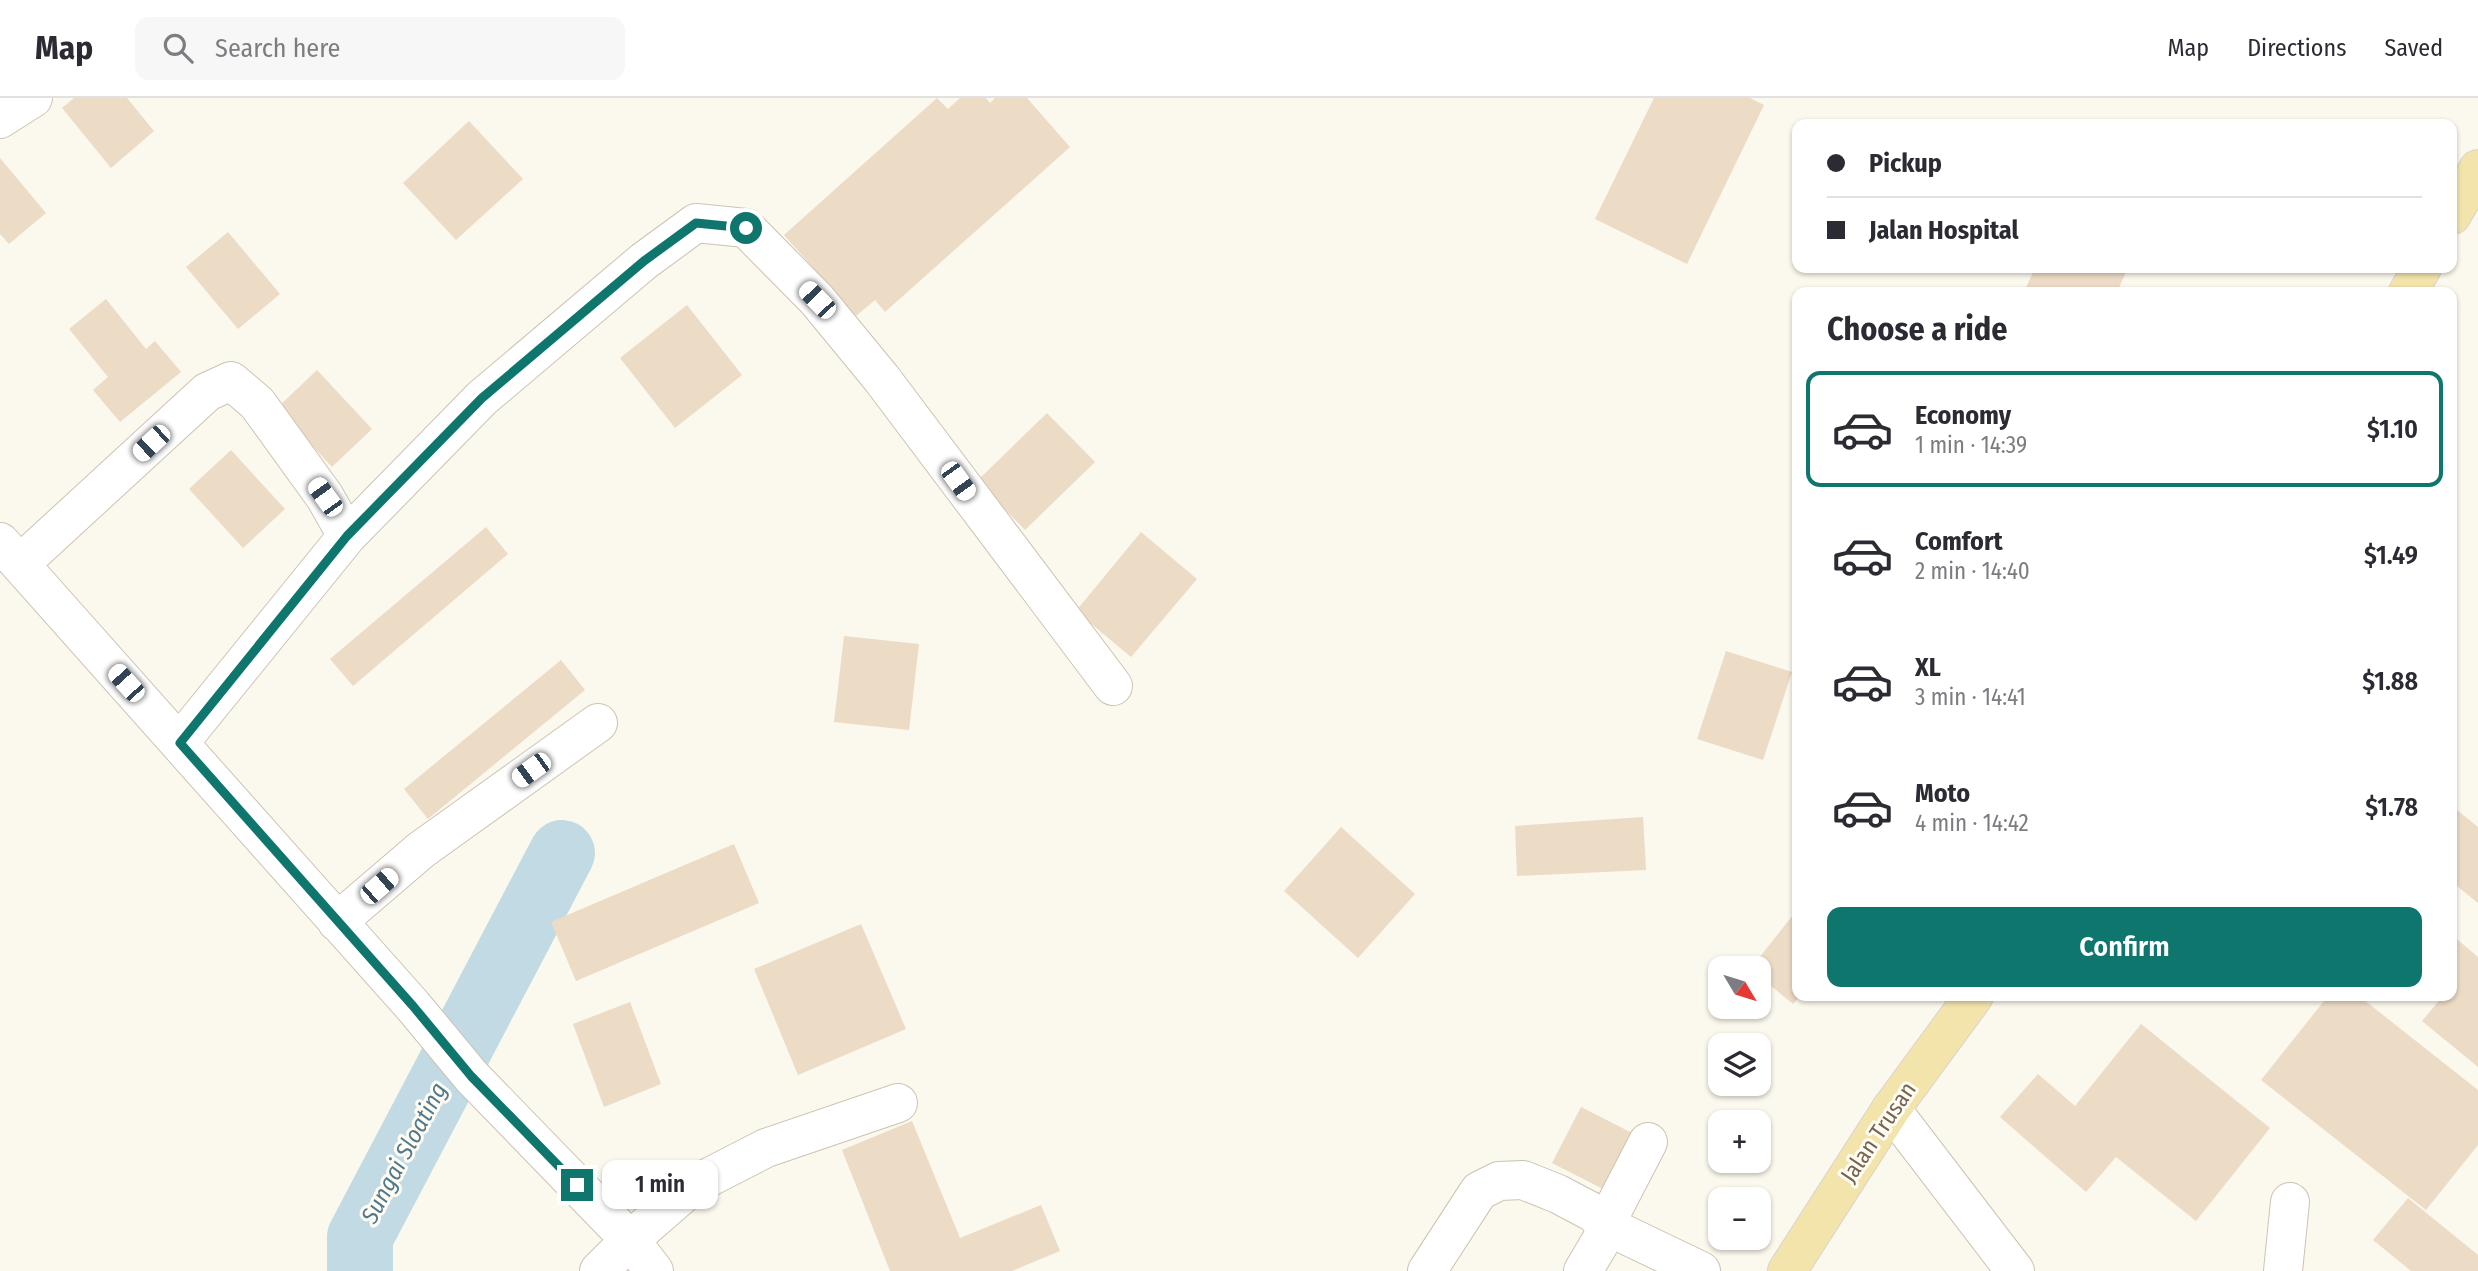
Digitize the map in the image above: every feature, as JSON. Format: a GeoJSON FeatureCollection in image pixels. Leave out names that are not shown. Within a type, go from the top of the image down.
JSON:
{"type":"FeatureCollection","features":[{"type":"Feature","properties":{"kind":"main road"},"geometry":{"type":"LineString","coordinates":[[2457,206],[2477,172]]}},
{"type":"Feature","properties":{"kind":"main road","name":"Jalan Trusan"},"geometry":{"type":"LineString","coordinates":[[1787,1271],[1891,1109],[1970,1001]]}},
{"type":"Feature","properties":{"kind":"street"},"geometry":{"type":"LineString","coordinates":[[0,119],[33,98]]}},
{"type":"Feature","properties":{"kind":"street"},"geometry":{"type":"LineString","coordinates":[[180,743],[347,536],[482,398],[644,261],[696,223],[746,228],[817,300],[882,379],[1113,686]]}},
{"type":"Feature","properties":{"kind":"street"},"geometry":{"type":"LineString","coordinates":[[347,536],[325,497],[257,403],[231,381],[207,391],[10,553],[413,1006],[471,1076],[629,1240],[654,1271]]}},
{"type":"Feature","properties":{"kind":"street"},"geometry":{"type":"LineString","coordinates":[[337,922],[421,850],[598,723]]}},
{"type":"Feature","properties":{"kind":"street"},"geometry":{"type":"LineString","coordinates":[[598,1271],[629,1240],[692,1186],[766,1148],[898,1103]]}},
{"type":"Feature","properties":{"kind":"street"},"geometry":{"type":"LineString","coordinates":[[1891,1109],[2015,1271]]}},
{"type":"Feature","properties":{"kind":"street"},"geometry":{"type":"LineString","coordinates":[[1583,1271],[1602,1239],[1605,1225],[1648,1142]]}},
{"type":"Feature","properties":{"kind":"street"},"geometry":{"type":"LineString","coordinates":[[1427,1271],[1479,1191],[1499,1181],[1523,1180],[1558,1194],[1594,1213],[1605,1225],[1701,1271]]}},
{"type":"Feature","properties":{"kind":"street"},"geometry":{"type":"LineString","coordinates":[[2283,1271],[2290,1202]]}},
{"type":"Feature","properties":{"kind":"water"},"geometry":{"type":"Polygon","coordinates":[[[429,1066],[455,1093],[372,1246],[372,1271],[342,1271],[345,1217],[429,1066]]]}},
{"type":"Feature","properties":{"kind":"building"},"geometry":{"type":"Polygon","coordinates":[[[74,98],[127,98],[154,131],[111,168],[62,108],[74,98]]]}},
{"type":"Feature","properties":{"kind":"building"},"geometry":{"type":"Polygon","coordinates":[[[937,98],[948,109],[960,98],[986,98],[990,103],[995,98],[1027,98],[1070,147],[885,312],[875,300],[856,316],[784,235],[937,98]]]}},
{"type":"Feature","properties":{"kind":"building"},"geometry":{"type":"Polygon","coordinates":[[[1654,98],[1750,98],[1764,105],[1687,264],[1595,219],[1654,98]]]}},
{"type":"Feature","properties":{"kind":"building"},"geometry":{"type":"Polygon","coordinates":[[[469,121],[523,179],[456,240],[403,183],[469,121]]]}},
{"type":"Feature","properties":{"kind":"building"},"geometry":{"type":"Polygon","coordinates":[[[0,158],[46,213],[9,244],[0,234],[0,158]]]}},
{"type":"Feature","properties":{"kind":"building"},"geometry":{"type":"Polygon","coordinates":[[[228,232],[280,294],[238,329],[186,267],[228,232]]]}},
{"type":"Feature","properties":{"kind":"building"},"geometry":{"type":"Polygon","coordinates":[[[2033,273],[2126,273],[2119,287],[2026,287],[2033,273]]]}},
{"type":"Feature","properties":{"kind":"building"},"geometry":{"type":"Polygon","coordinates":[[[106,299],[146,349],[155,341],[181,372],[120,422],[93,390],[108,377],[69,329],[106,299]]]}},
{"type":"Feature","properties":{"kind":"building"},"geometry":{"type":"Polygon","coordinates":[[[687,305],[742,375],[675,428],[620,358],[687,305]]]}},
{"type":"Feature","properties":{"kind":"building"},"geometry":{"type":"Polygon","coordinates":[[[317,370],[372,429],[332,467],[277,408],[317,370]]]}},
{"type":"Feature","properties":{"kind":"building"},"geometry":{"type":"Polygon","coordinates":[[[1047,413],[1095,462],[1025,530],[977,481],[1047,413]]]}},
{"type":"Feature","properties":{"kind":"building"},"geometry":{"type":"Polygon","coordinates":[[[231,450],[285,509],[243,548],[189,489],[231,450]]]}},
{"type":"Feature","properties":{"kind":"building"},"geometry":{"type":"Polygon","coordinates":[[[486,527],[508,554],[353,686],[330,659],[486,527]]]}},
{"type":"Feature","properties":{"kind":"building"},"geometry":{"type":"Polygon","coordinates":[[[1141,532],[1197,579],[1131,657],[1076,611],[1141,532]]]}},
{"type":"Feature","properties":{"kind":"building"},"geometry":{"type":"Polygon","coordinates":[[[844,636],[919,644],[909,730],[834,722],[844,636]]]}},
{"type":"Feature","properties":{"kind":"building"},"geometry":{"type":"Polygon","coordinates":[[[1726,651],[1792,672],[1763,760],[1697,739],[1726,651]]]}},
{"type":"Feature","properties":{"kind":"building"},"geometry":{"type":"Polygon","coordinates":[[[561,660],[585,690],[428,819],[404,789],[561,660]]]}},
{"type":"Feature","properties":{"kind":"building"},"geometry":{"type":"Polygon","coordinates":[[[2457,810],[2478,827],[2478,903],[2457,886],[2457,810]]]}},
{"type":"Feature","properties":{"kind":"building"},"geometry":{"type":"Polygon","coordinates":[[[1643,817],[1646,870],[1517,876],[1515,826],[1643,817]]]}},
{"type":"Feature","properties":{"kind":"building"},"geometry":{"type":"Polygon","coordinates":[[[1341,827],[1415,894],[1358,958],[1284,891],[1341,827]]]}},
{"type":"Feature","properties":{"kind":"building"},"geometry":{"type":"Polygon","coordinates":[[[734,844],[759,903],[576,981],[551,922],[734,844]]]}},
{"type":"Feature","properties":{"kind":"building"},"geometry":{"type":"Polygon","coordinates":[[[1792,916],[1792,1001],[1796,1001],[1793,1004],[1771,986],[1771,956],[1761,956],[1792,916]]]}},
{"type":"Feature","properties":{"kind":"building"},"geometry":{"type":"Polygon","coordinates":[[[861,924],[906,1029],[798,1075],[754,969],[861,924]]]}},
{"type":"Feature","properties":{"kind":"building"},"geometry":{"type":"Polygon","coordinates":[[[2457,939],[2478,957],[2478,1067],[2422,1021],[2439,1001],[2457,1001],[2457,939]]]}},
{"type":"Feature","properties":{"kind":"building"},"geometry":{"type":"Polygon","coordinates":[[[2324,1001],[2365,1001],[2478,1090],[2478,1145],[2426,1210],[2261,1080],[2324,1001]]]}},
{"type":"Feature","properties":{"kind":"building"},"geometry":{"type":"Polygon","coordinates":[[[630,1002],[661,1084],[604,1107],[573,1024],[630,1002]]]}},
{"type":"Feature","properties":{"kind":"building"},"geometry":{"type":"Polygon","coordinates":[[[2141,1024],[2270,1128],[2196,1221],[2116,1157],[2086,1192],[2000,1117],[2038,1074],[2075,1106],[2141,1024]]]}},
{"type":"Feature","properties":{"kind":"building"},"geometry":{"type":"Polygon","coordinates":[[[1581,1107],[1642,1138],[1613,1194],[1552,1163],[1581,1107]]]}},
{"type":"Feature","properties":{"kind":"building"},"geometry":{"type":"Polygon","coordinates":[[[912,1121],[960,1238],[1041,1205],[1060,1251],[1012,1271],[890,1271],[842,1150],[912,1121]]]}},
{"type":"Feature","properties":{"kind":"building"},"geometry":{"type":"Polygon","coordinates":[[[2408,1198],[2478,1255],[2478,1271],[2411,1271],[2373,1240],[2408,1198]]]}},
{"type":"Feature","properties":{"kind":"waterway","name":"Sungai Sloating"},"geometry":{"type":"LineString","coordinates":[[360,1271],[360,1237],[562,853]]}},
{"type":"Feature","properties":{"kind":"route"},"geometry":{"type":"LineString","coordinates":[[577,1185],[471,1076],[413,1006],[180,743],[347,536],[482,398],[644,261],[696,223],[746,228]]}}]}
